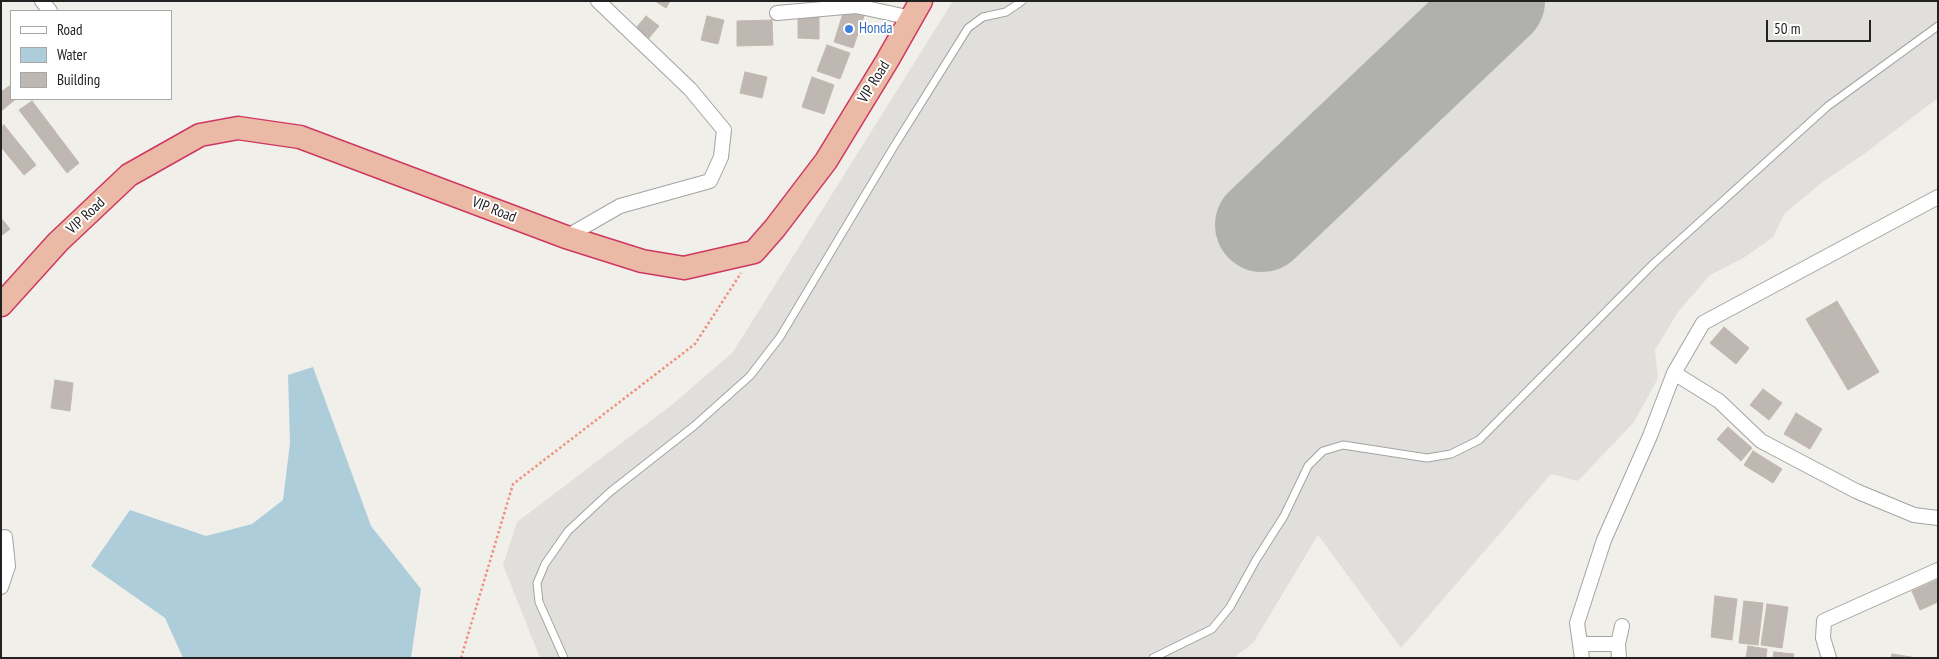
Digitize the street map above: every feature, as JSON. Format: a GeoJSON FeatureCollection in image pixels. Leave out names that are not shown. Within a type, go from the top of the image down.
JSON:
{"type":"FeatureCollection","features":[{"type":"Feature","properties":{"kind":"highway","name":"VIP Road"},"geometry":{"type":"LineString","coordinates":[[1,305],[58,242],[129,175],[200,135],[238,128],[300,137],[566,237],[642,261],[684,268],[754,252],[775,228],[826,161],[916,10]]}},
{"type":"Feature","properties":{"kind":"street"},"geometry":{"type":"LineString","coordinates":[[566,237],[620,206],[710,181],[721,157],[724,130],[690,89],[598,1]]}},
{"type":"Feature","properties":{"kind":"street"},"geometry":{"type":"LineString","coordinates":[[777,13],[856,4],[916,10]]}},
{"type":"Feature","properties":{"kind":"street"},"geometry":{"type":"LineString","coordinates":[[1622,626],[1618,651],[1581,651],[1577,623],[1604,540],[1650,436],[1674,373],[1703,323],[1938,197]]}},
{"type":"Feature","properties":{"kind":"street"},"geometry":{"type":"LineString","coordinates":[[1674,373],[1719,401],[1761,441],[1856,491],[1914,515],[1938,518]]}},
{"type":"Feature","properties":{"kind":"street"},"geometry":{"type":"LineString","coordinates":[[1,587],[8,566],[5,537]]}},
{"type":"Feature","properties":{"kind":"street"},"geometry":{"type":"LineString","coordinates":[[1829,658],[1824,638],[1824,621],[1938,570]]}},
{"type":"Feature","properties":{"kind":"lane"},"geometry":{"type":"LineString","coordinates":[[564,658],[539,602],[537,583],[544,564],[568,532],[610,492],[694,426],[750,376],[780,338],[893,148],[968,28],[983,17],[1006,12],[1022,1]]}},
{"type":"Feature","properties":{"kind":"lane"},"geometry":{"type":"LineString","coordinates":[[1153,658],[1212,629],[1230,607],[1256,560],[1284,516],[1308,466],[1322,451],[1343,445],[1427,458],[1451,454],[1480,440],[1653,264],[1828,106],[1938,26]]}},
{"type":"Feature","properties":{"kind":"path"},"geometry":{"type":"LineString","coordinates":[[461,658],[513,484],[695,344],[754,252]]}},
{"type":"Feature","properties":{"kind":"shaded area"},"geometry":{"type":"Polygon","coordinates":[[[953,1],[1938,1],[1938,98],[1864,154],[1824,181],[1785,213],[1773,237],[1745,257],[1710,275],[1678,312],[1655,350],[1658,378],[1634,422],[1578,481],[1551,474],[1401,648],[1318,535],[1253,643],[1233,658],[540,658],[503,565],[517,522],[673,404],[733,352],[953,1]]]}},
{"type":"Feature","properties":{"kind":"water"},"geometry":{"type":"Polygon","coordinates":[[[313,367],[371,526],[421,589],[411,658],[183,658],[165,618],[91,566],[130,510],[206,536],[252,524],[283,500],[290,443],[288,375],[313,367]]]}},
{"type":"Feature","properties":{"kind":"building"},"geometry":{"type":"Polygon","coordinates":[[[655,1],[670,1],[666,8],[655,1]]]}},
{"type":"Feature","properties":{"kind":"building","name":"Honda"},"geometry":{"type":"Polygon","coordinates":[[[844,10],[864,16],[853,48],[834,42],[844,10]]]}},
{"type":"Feature","properties":{"kind":"building"},"geometry":{"type":"Polygon","coordinates":[[[798,15],[819,15],[819,39],[798,38],[798,15]]]}},
{"type":"Feature","properties":{"kind":"building"},"geometry":{"type":"Polygon","coordinates":[[[646,16],[659,26],[649,38],[636,28],[646,16]]]}},
{"type":"Feature","properties":{"kind":"building"},"geometry":{"type":"Polygon","coordinates":[[[707,16],[724,20],[718,44],[701,40],[707,16]]]}},
{"type":"Feature","properties":{"kind":"building"},"geometry":{"type":"Polygon","coordinates":[[[772,20],[773,45],[737,46],[737,21],[772,20]]]}},
{"type":"Feature","properties":{"kind":"building"},"geometry":{"type":"Polygon","coordinates":[[[827,45],[850,53],[840,79],[817,71],[827,45]]]}},
{"type":"Feature","properties":{"kind":"building"},"geometry":{"type":"Polygon","coordinates":[[[745,72],[767,77],[762,98],[740,93],[745,72]]]}},
{"type":"Feature","properties":{"kind":"building"},"geometry":{"type":"Polygon","coordinates":[[[812,77],[834,85],[824,114],[802,107],[812,77]]]}},
{"type":"Feature","properties":{"kind":"building"},"geometry":{"type":"Polygon","coordinates":[[[9,86],[10,100],[15,100],[1,111],[1,92],[9,86]]]}},
{"type":"Feature","properties":{"kind":"building"},"geometry":{"type":"Polygon","coordinates":[[[32,101],[79,163],[67,173],[19,110],[32,101]]]}},
{"type":"Feature","properties":{"kind":"building"},"geometry":{"type":"Polygon","coordinates":[[[4,125],[36,165],[24,175],[1,147],[1,127],[4,125]]]}},
{"type":"Feature","properties":{"kind":"building"},"geometry":{"type":"Polygon","coordinates":[[[1,218],[10,229],[1,236],[1,218]]]}},
{"type":"Feature","properties":{"kind":"building"},"geometry":{"type":"Polygon","coordinates":[[[1837,301],[1879,372],[1848,390],[1806,319],[1837,301]]]}},
{"type":"Feature","properties":{"kind":"building"},"geometry":{"type":"Polygon","coordinates":[[[1724,327],[1749,348],[1736,364],[1710,343],[1724,327]]]}},
{"type":"Feature","properties":{"kind":"building"},"geometry":{"type":"Polygon","coordinates":[[[55,380],[73,383],[70,411],[51,408],[55,380]]]}},
{"type":"Feature","properties":{"kind":"building"},"geometry":{"type":"Polygon","coordinates":[[[1763,389],[1782,403],[1769,420],[1750,405],[1763,389]]]}},
{"type":"Feature","properties":{"kind":"building"},"geometry":{"type":"Polygon","coordinates":[[[1796,413],[1822,429],[1810,449],[1784,434],[1796,413]]]}},
{"type":"Feature","properties":{"kind":"building"},"geometry":{"type":"Polygon","coordinates":[[[1728,427],[1752,448],[1741,461],[1717,439],[1728,427]]]}},
{"type":"Feature","properties":{"kind":"building"},"geometry":{"type":"Polygon","coordinates":[[[1753,451],[1782,469],[1773,483],[1744,465],[1753,451]]]}},
{"type":"Feature","properties":{"kind":"building"},"geometry":{"type":"Polygon","coordinates":[[[1937,580],[1938,602],[1920,610],[1912,591],[1937,580]]]}},
{"type":"Feature","properties":{"kind":"building"},"geometry":{"type":"Polygon","coordinates":[[[1715,596],[1737,599],[1732,640],[1711,637],[1715,596]]]}},
{"type":"Feature","properties":{"kind":"building"},"geometry":{"type":"Polygon","coordinates":[[[1744,601],[1763,603],[1758,645],[1739,643],[1744,601]]]}},
{"type":"Feature","properties":{"kind":"building"},"geometry":{"type":"Polygon","coordinates":[[[1767,604],[1788,607],[1782,648],[1761,645],[1767,604]]]}},
{"type":"Feature","properties":{"kind":"building"},"geometry":{"type":"Polygon","coordinates":[[[1748,646],[1767,649],[1766,658],[1746,658],[1748,646]]]}},
{"type":"Feature","properties":{"kind":"building"},"geometry":{"type":"Polygon","coordinates":[[[1774,652],[1794,654],[1793,658],[1773,658],[1774,652]]]}},
{"type":"Feature","properties":{"kind":"building"},"geometry":{"type":"Polygon","coordinates":[[[1892,654],[1917,658],[1891,658],[1892,654]]]}},
{"type":"Feature","properties":{"kind":"runway"},"geometry":{"type":"LineString","coordinates":[[1262,225],[1498,1]]}},
{"type":"Feature","properties":{"kind":"place","name":"Honda"},"geometry":{"type":"Point","coordinates":[849,29]}}]}
